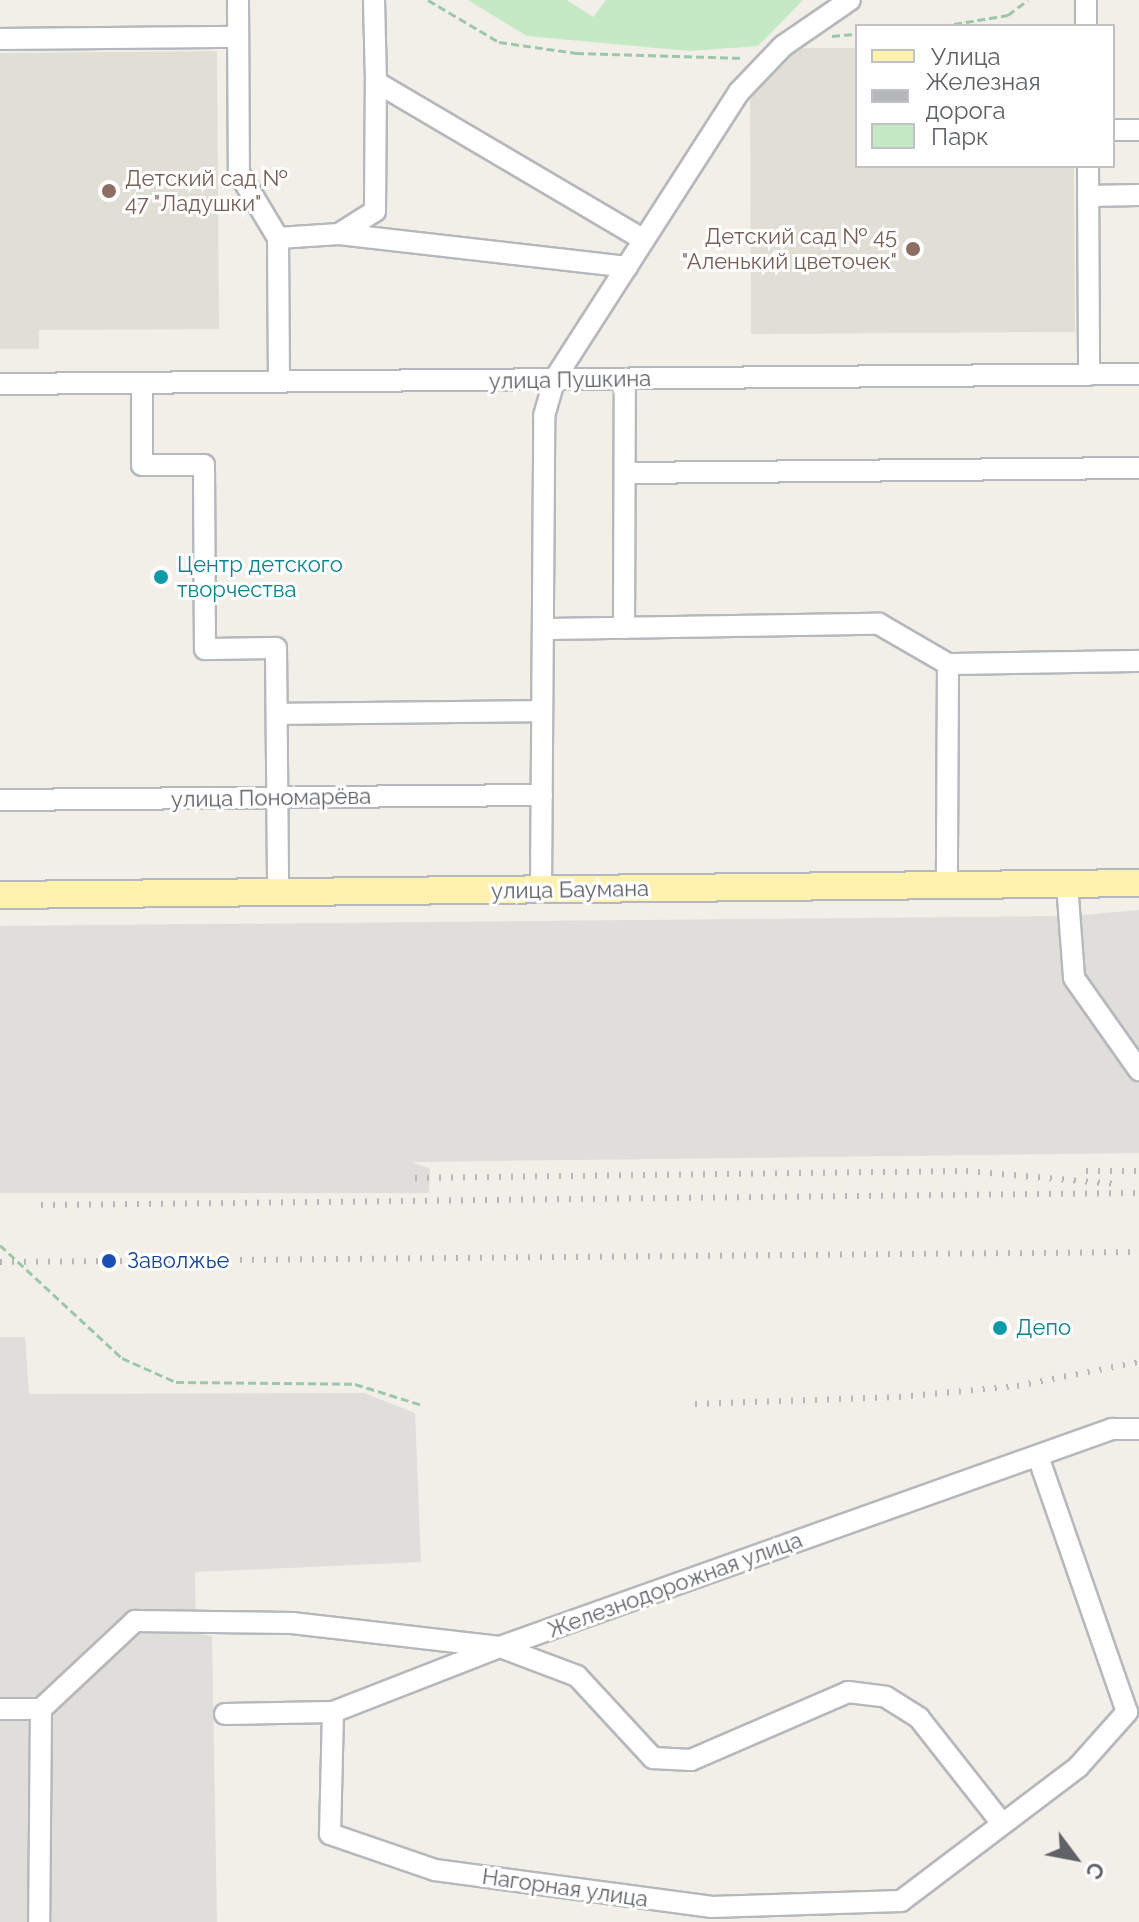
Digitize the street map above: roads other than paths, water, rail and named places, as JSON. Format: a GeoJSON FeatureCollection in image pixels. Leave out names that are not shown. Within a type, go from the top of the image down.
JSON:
{"type":"FeatureCollection","features":[{"type":"Feature","properties":{"kind":"main road","name":"улица Баумана"},"geometry":{"type":"LineString","coordinates":[[0,895],[1139,883]]}},
{"type":"Feature","properties":{"kind":"street"},"geometry":{"type":"LineString","coordinates":[[238,0],[235,37],[239,173],[278,238],[279,382]]}},
{"type":"Feature","properties":{"kind":"street"},"geometry":{"type":"LineString","coordinates":[[339,234],[375,211],[374,0]]}},
{"type":"Feature","properties":{"kind":"street"},"geometry":{"type":"LineString","coordinates":[[541,891],[544,416],[554,380],[739,92],[779,50],[850,0]]}},
{"type":"Feature","properties":{"kind":"street"},"geometry":{"type":"LineString","coordinates":[[1086,0],[1086,24]]}},
{"type":"Feature","properties":{"kind":"street"},"geometry":{"type":"LineString","coordinates":[[0,39],[235,37]]}},
{"type":"Feature","properties":{"kind":"street"},"geometry":{"type":"LineString","coordinates":[[376,82],[644,240]]}},
{"type":"Feature","properties":{"kind":"street"},"geometry":{"type":"LineString","coordinates":[[1115,130],[1139,130]]}},
{"type":"Feature","properties":{"kind":"street"},"geometry":{"type":"LineString","coordinates":[[1088,168],[1089,375]]}},
{"type":"Feature","properties":{"kind":"street"},"geometry":{"type":"LineString","coordinates":[[1088,196],[1139,195]]}},
{"type":"Feature","properties":{"kind":"street"},"geometry":{"type":"LineString","coordinates":[[278,238],[339,234],[627,267]]}},
{"type":"Feature","properties":{"kind":"street","name":"улица Пушкина"},"geometry":{"type":"LineString","coordinates":[[0,384],[1139,374]]}},
{"type":"Feature","properties":{"kind":"street"},"geometry":{"type":"LineString","coordinates":[[624,628],[625,379]]}},
{"type":"Feature","properties":{"kind":"street"},"geometry":{"type":"LineString","coordinates":[[142,383],[142,465],[204,465],[205,649],[276,648],[278,893]]}},
{"type":"Feature","properties":{"kind":"street"},"geometry":{"type":"LineString","coordinates":[[625,473],[1139,468]]}},
{"type":"Feature","properties":{"kind":"street"},"geometry":{"type":"LineString","coordinates":[[543,629],[879,624],[948,664],[1139,661]]}},
{"type":"Feature","properties":{"kind":"street"},"geometry":{"type":"LineString","coordinates":[[947,885],[948,664]]}},
{"type":"Feature","properties":{"kind":"street"},"geometry":{"type":"LineString","coordinates":[[277,714],[542,711]]}},
{"type":"Feature","properties":{"kind":"street","name":"улица Пономарёва"},"geometry":{"type":"LineString","coordinates":[[0,800],[542,795]]}},
{"type":"Feature","properties":{"kind":"street"},"geometry":{"type":"LineString","coordinates":[[1067,884],[1074,978],[1139,1070]]}},
{"type":"Feature","properties":{"kind":"street","name":"Железнодорожная улица"},"geometry":{"type":"LineString","coordinates":[[41,1709],[135,1621],[292,1623],[500,1647],[1112,1429],[1139,1429]]}},
{"type":"Feature","properties":{"kind":"street"},"geometry":{"type":"LineString","coordinates":[[225,1714],[333,1712],[500,1647],[577,1676],[653,1758],[691,1760],[848,1692],[886,1697],[919,1718],[1000,1821],[1078,1767],[1127,1712],[1038,1456]]}},
{"type":"Feature","properties":{"kind":"street"},"geometry":{"type":"LineString","coordinates":[[0,1709],[41,1709],[39,1922]]}},
{"type":"Feature","properties":{"kind":"street","name":"Нагорная улица"},"geometry":{"type":"LineString","coordinates":[[333,1712],[330,1834],[435,1870],[711,1907],[901,1901],[1000,1821]]}},
{"type":"Feature","properties":{"kind":"railway"},"geometry":{"type":"LineString","coordinates":[[415,1178],[966,1171],[1115,1184]]}},
{"type":"Feature","properties":{"kind":"railway"},"geometry":{"type":"LineString","coordinates":[[1086,1171],[1139,1171]]}},
{"type":"Feature","properties":{"kind":"railway"},"geometry":{"type":"LineString","coordinates":[[41,1205],[1139,1193]]}},
{"type":"Feature","properties":{"kind":"railway"},"geometry":{"type":"LineString","coordinates":[[0,1262],[1139,1252]]}},
{"type":"Feature","properties":{"kind":"railway"},"geometry":{"type":"LineString","coordinates":[[695,1404],[899,1397],[1017,1386],[1139,1362]]}},
{"type":"Feature","properties":{"kind":"place","name":"Детский сад № 47 \"Ладушки\""},"geometry":{"type":"Point","coordinates":[109,191]}},
{"type":"Feature","properties":{"kind":"place","name":"Детский сад № 45 \"Аленький цветочек\""},"geometry":{"type":"Point","coordinates":[913,249]}},
{"type":"Feature","properties":{"kind":"place","name":"Центр детского творчества"},"geometry":{"type":"Point","coordinates":[161,577]}},
{"type":"Feature","properties":{"kind":"place","name":"Заволжье"},"geometry":{"type":"Point","coordinates":[109,1261]}},
{"type":"Feature","properties":{"kind":"place","name":"Депо"},"geometry":{"type":"Point","coordinates":[1000,1328]}}]}
